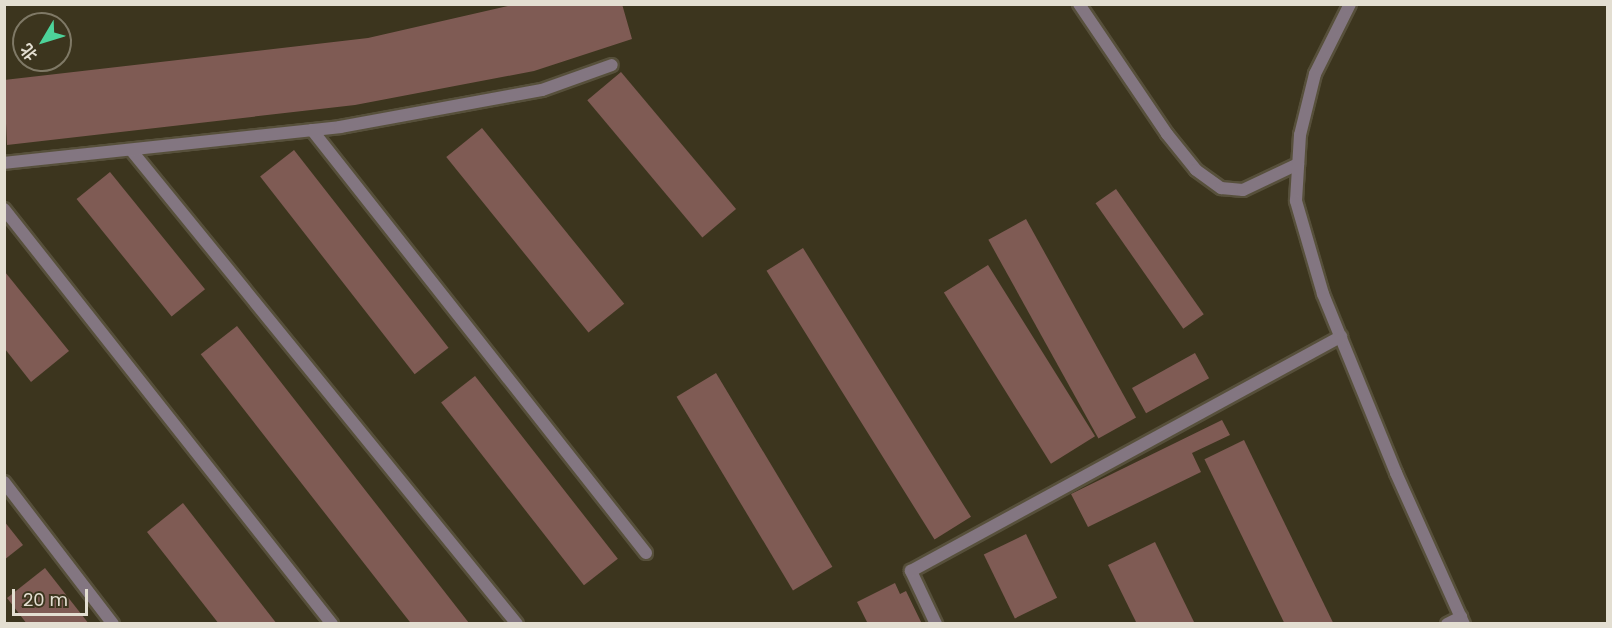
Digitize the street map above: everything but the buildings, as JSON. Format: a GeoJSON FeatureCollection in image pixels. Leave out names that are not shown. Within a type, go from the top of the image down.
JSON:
{"type":"FeatureCollection","features":[{"type":"Feature","properties":{"kind":"street"},"geometry":{"type":"LineString","coordinates":[[1079,4],[1167,134],[1196,170],[1221,188],[1243,190],[1298,164]]}},
{"type":"Feature","properties":{"kind":"street"},"geometry":{"type":"LineString","coordinates":[[1350,4],[1315,74],[1300,135],[1296,201],[1323,294],[1396,473],[1463,620],[1447,624]]}},
{"type":"Feature","properties":{"kind":"street"},"geometry":{"type":"LineString","coordinates":[[4,163],[312,130],[542,90],[612,65]]}},
{"type":"Feature","properties":{"kind":"street"},"geometry":{"type":"LineString","coordinates":[[312,130],[646,553]]}},
{"type":"Feature","properties":{"kind":"street"},"geometry":{"type":"LineString","coordinates":[[131,150],[517,624]]}},
{"type":"Feature","properties":{"kind":"street"},"geometry":{"type":"LineString","coordinates":[[4,209],[332,624]]}},
{"type":"Feature","properties":{"kind":"street"},"geometry":{"type":"LineString","coordinates":[[936,624],[910,571],[1341,337]]}},
{"type":"Feature","properties":{"kind":"street"},"geometry":{"type":"LineString","coordinates":[[4,482],[113,624]]}}]}
